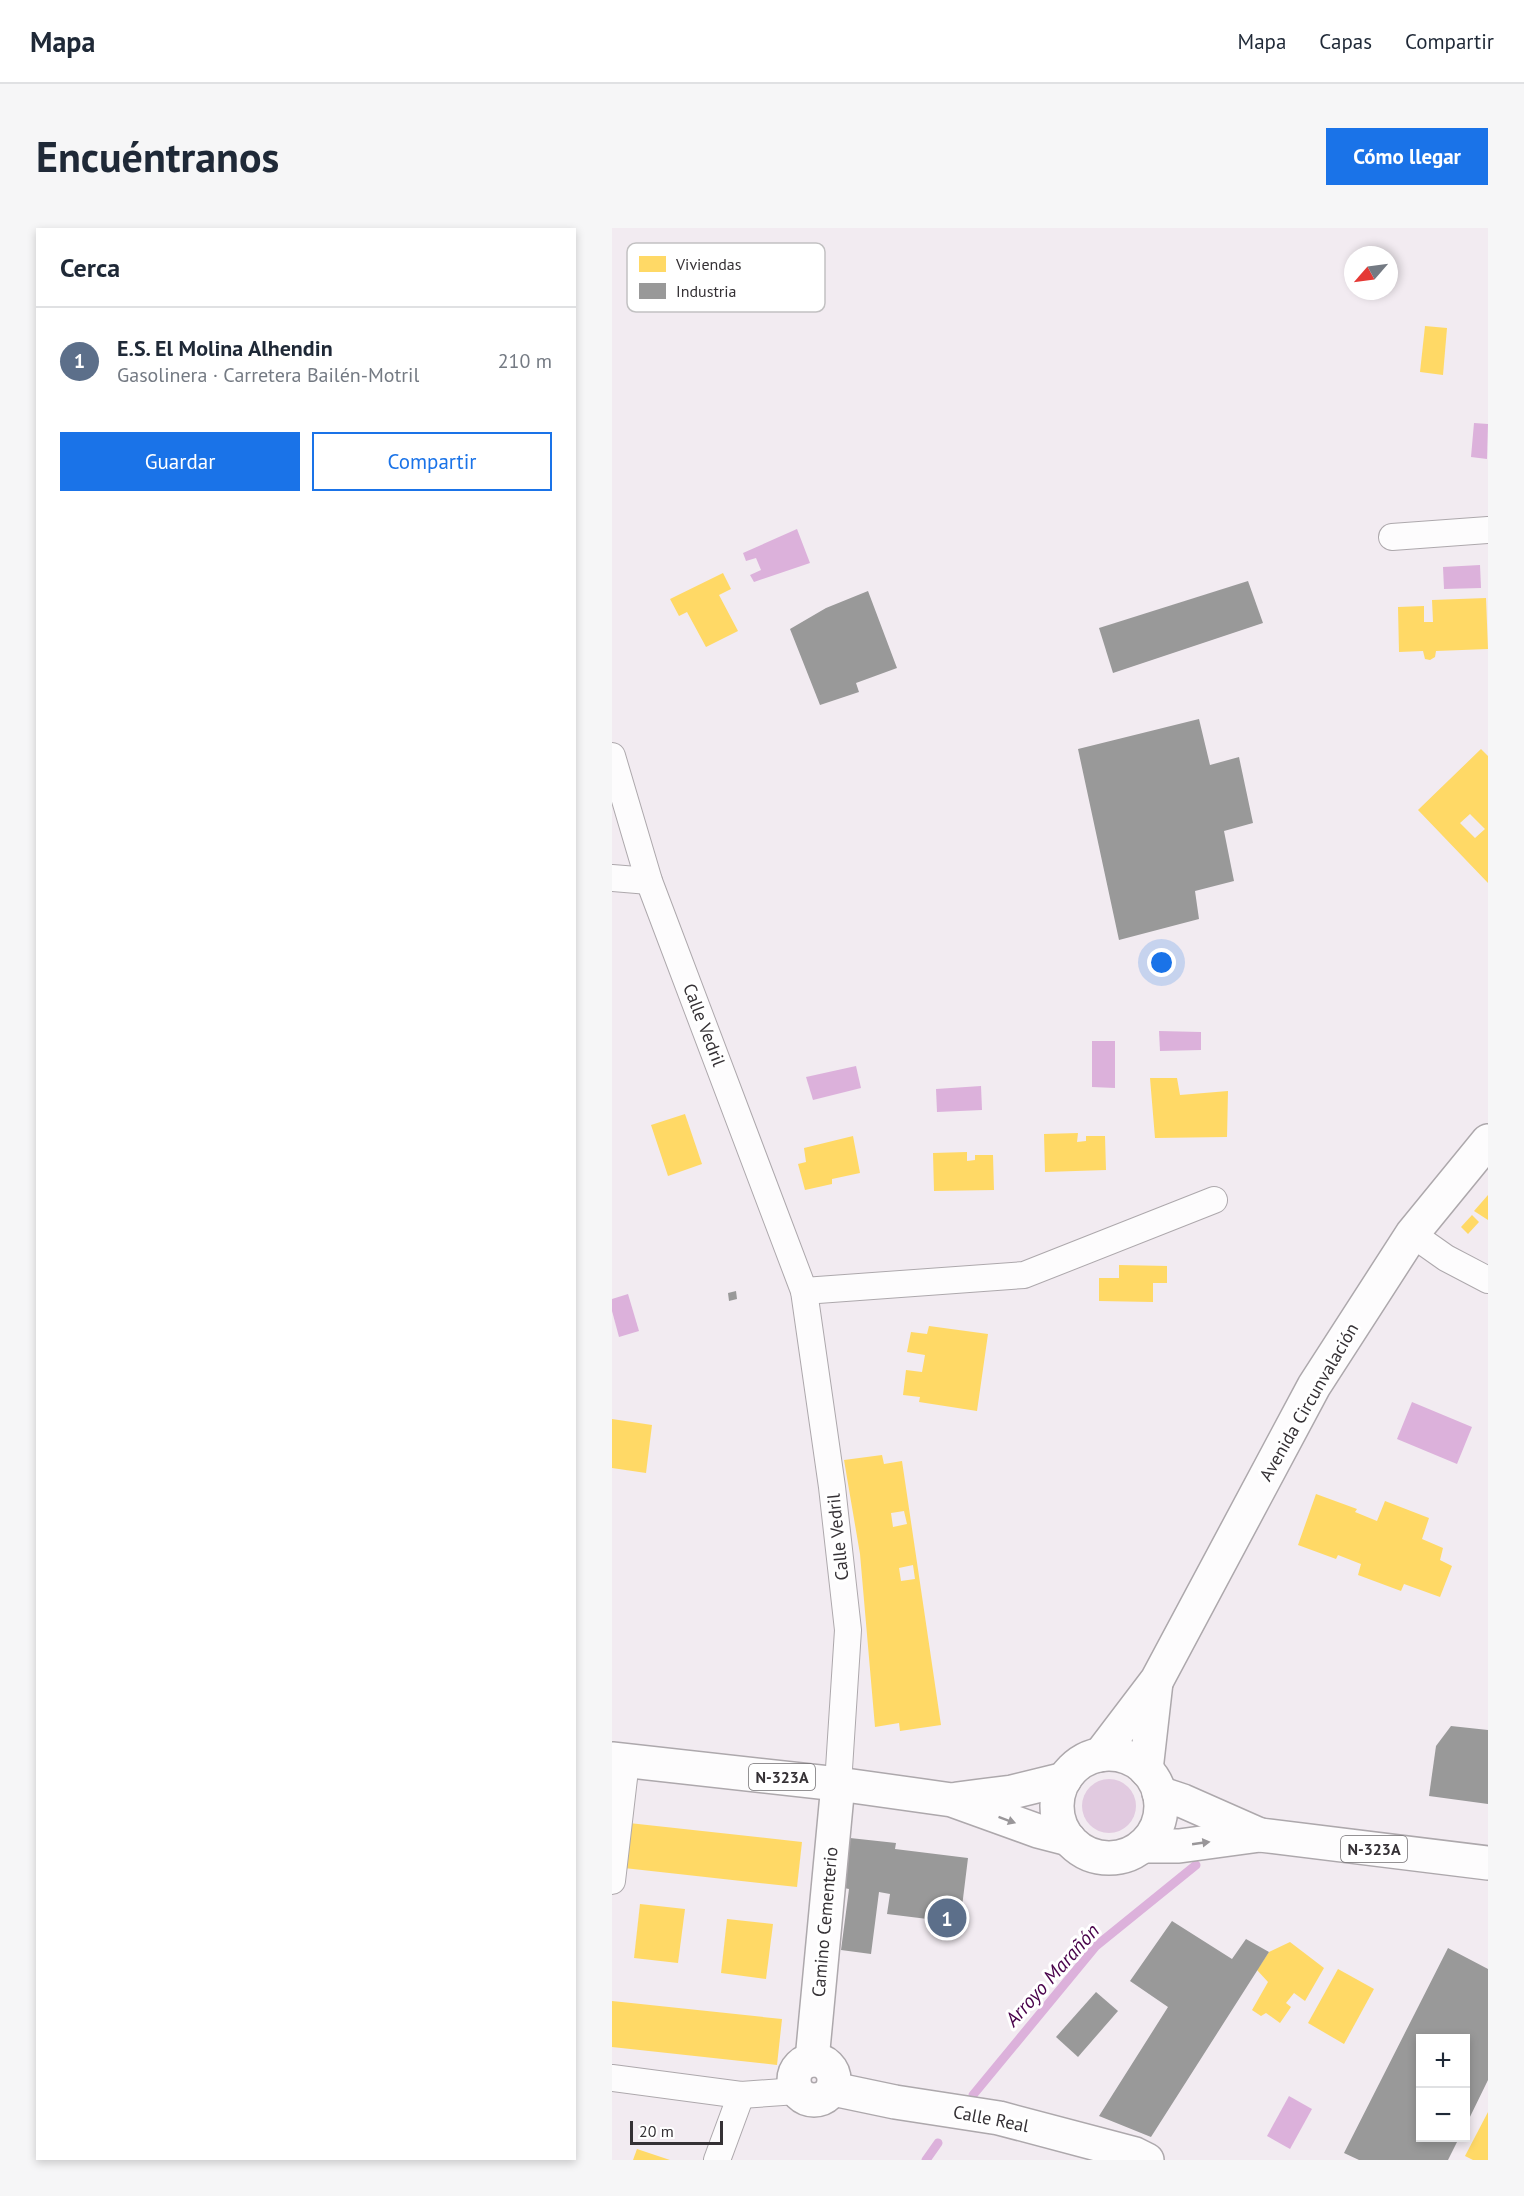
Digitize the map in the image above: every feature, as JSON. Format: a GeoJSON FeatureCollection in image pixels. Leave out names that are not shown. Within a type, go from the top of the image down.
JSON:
{"type":"FeatureCollection","features":[{"type":"Feature","properties":{"kind":"street"},"geometry":{"type":"LineString","coordinates":[[1392,537],[1488,530]]}},
{"type":"Feature","properties":{"kind":"street","name":"Calle Vedril"},"geometry":{"type":"LineString","coordinates":[[612,756],[649,881],[804,1291],[832,1487],[848,1630],[838,1784]]}},
{"type":"Feature","properties":{"kind":"street"},"geometry":{"type":"LineString","coordinates":[[612,878],[649,881]]}},
{"type":"Feature","properties":{"kind":"street","name":"Avenida Circunvalación"},"geometry":{"type":"LineString","coordinates":[[1157,1680],[1314,1386],[1412,1234],[1488,1141]]}},
{"type":"Feature","properties":{"kind":"street"},"geometry":{"type":"LineString","coordinates":[[804,1291],[1024,1275],[1214,1200]]}},
{"type":"Feature","properties":{"kind":"street"},"geometry":{"type":"LineString","coordinates":[[1412,1234],[1446,1258],[1488,1280]]}},
{"type":"Feature","properties":{"kind":"street"},"geometry":{"type":"LineString","coordinates":[[1100,1755],[1157,1680]]}},
{"type":"Feature","properties":{"kind":"street"},"geometry":{"type":"LineString","coordinates":[[1143,1846],[1153,1834],[1161,1806],[1152,1782],[1157,1680]]}},
{"type":"Feature","properties":{"kind":"street","name":"N-323A"},"geometry":{"type":"LineString","coordinates":[[952,1800],[1012,1791],[1065,1779],[1072,1769],[1082,1762],[1100,1755],[1123,1756],[1136,1762],[1152,1782],[1183,1801],[1260,1835]]}},
{"type":"Feature","properties":{"kind":"street"},"geometry":{"type":"LineString","coordinates":[[612,1881],[619,1760]]}},
{"type":"Feature","properties":{"kind":"street","name":"N-323A"},"geometry":{"type":"LineString","coordinates":[[619,1760],[838,1784],[952,1800],[1038,1831],[1069,1839],[1078,1849],[1100,1858],[1120,1857],[1143,1846],[1179,1846],[1260,1835],[1488,1863]]}},
{"type":"Feature","properties":{"kind":"street"},"geometry":{"type":"LineString","coordinates":[[1065,1779],[1059,1793],[1057,1808],[1060,1825],[1069,1839]]}},
{"type":"Feature","properties":{"kind":"street","name":"Camino Cementerio"},"geometry":{"type":"LineString","coordinates":[[812,2060],[838,1784]]}},
{"type":"Feature","properties":{"kind":"street"},"geometry":{"type":"LineString","coordinates":[[812,2060],[824,2062],[829,2066],[834,2077],[833,2089],[824,2098],[812,2101],[806,2099],[794,2085],[796,2072],[800,2066],[812,2060]]}},
{"type":"Feature","properties":{"kind":"street"},"geometry":{"type":"LineString","coordinates":[[612,2078],[741,2095],[797,2091]]}},
{"type":"Feature","properties":{"kind":"street","name":"Calle Real"},"geometry":{"type":"LineString","coordinates":[[833,2089],[895,2102],[999,2118],[1135,2154],[1147,2160]]}},
{"type":"Feature","properties":{"kind":"street"},"geometry":{"type":"LineString","coordinates":[[717,2160],[741,2095]]}},
{"type":"Feature","properties":{"kind":"shaded area"},"geometry":{"type":"Polygon","coordinates":[[[1474,423],[1488,424],[1487,459],[1471,457],[1474,423]]]}},
{"type":"Feature","properties":{"kind":"shaded area"},"geometry":{"type":"Polygon","coordinates":[[[797,529],[810,563],[754,582],[750,575],[761,570],[756,558],[746,561],[743,553],[797,529]]]}},
{"type":"Feature","properties":{"kind":"shaded area"},"geometry":{"type":"Polygon","coordinates":[[[1480,565],[1481,588],[1444,589],[1443,567],[1480,565]]]}},
{"type":"Feature","properties":{"kind":"shaded area"},"geometry":{"type":"Polygon","coordinates":[[[1159,1031],[1201,1032],[1201,1050],[1160,1051],[1159,1031]]]}},
{"type":"Feature","properties":{"kind":"shaded area"},"geometry":{"type":"Polygon","coordinates":[[[1092,1041],[1115,1041],[1115,1088],[1092,1087],[1092,1041]]]}},
{"type":"Feature","properties":{"kind":"shaded area"},"geometry":{"type":"Polygon","coordinates":[[[856,1066],[861,1088],[813,1100],[806,1077],[856,1066]]]}},
{"type":"Feature","properties":{"kind":"shaded area"},"geometry":{"type":"Polygon","coordinates":[[[981,1086],[982,1110],[937,1112],[936,1089],[981,1086]]]}},
{"type":"Feature","properties":{"kind":"shaded area"},"geometry":{"type":"Polygon","coordinates":[[[628,1294],[639,1331],[619,1337],[612,1311],[612,1299],[628,1294]]]}},
{"type":"Feature","properties":{"kind":"shaded area"},"geometry":{"type":"Polygon","coordinates":[[[1412,1402],[1472,1427],[1457,1464],[1397,1439],[1412,1402]]]}},
{"type":"Feature","properties":{"kind":"shaded area"},"geometry":{"type":"Polygon","coordinates":[[[1104,1779],[1114,1779],[1124,1783],[1132,1791],[1136,1806],[1132,1821],[1124,1829],[1114,1833],[1104,1833],[1094,1829],[1086,1821],[1082,1811],[1082,1801],[1086,1791],[1094,1783],[1104,1779]]]}},
{"type":"Feature","properties":{"kind":"shaded area"},"geometry":{"type":"Polygon","coordinates":[[[1289,2096],[1312,2109],[1290,2149],[1267,2136],[1289,2096]]]}},
{"type":"Feature","properties":{"kind":"building: Viviendas"},"geometry":{"type":"Polygon","coordinates":[[[1425,326],[1447,328],[1443,375],[1420,372],[1425,326]]]}},
{"type":"Feature","properties":{"kind":"building: Viviendas"},"geometry":{"type":"Polygon","coordinates":[[[723,573],[731,589],[719,595],[738,631],[706,647],[687,612],[679,616],[670,599],[723,573]]]}},
{"type":"Feature","properties":{"kind":"building: Viviendas"},"geometry":{"type":"Polygon","coordinates":[[[1486,598],[1488,649],[1436,651],[1435,657],[1430,660],[1425,659],[1423,651],[1399,652],[1398,607],[1424,606],[1424,622],[1433,622],[1432,600],[1486,598]]]}},
{"type":"Feature","properties":{"kind":"building: Viviendas"},"geometry":{"type":"Polygon","coordinates":[[[1481,749],[1488,756],[1488,883],[1418,810],[1481,749]],[[1470,814],[1460,823],[1475,838],[1485,829],[1470,814]]]}},
{"type":"Feature","properties":{"kind":"building: Viviendas"},"geometry":{"type":"Polygon","coordinates":[[[1150,1078],[1177,1078],[1180,1095],[1228,1091],[1227,1137],[1155,1138],[1150,1078]]]}},
{"type":"Feature","properties":{"kind":"building: Viviendas"},"geometry":{"type":"Polygon","coordinates":[[[685,1114],[702,1164],[668,1176],[651,1125],[685,1114]]]}},
{"type":"Feature","properties":{"kind":"building: Viviendas"},"geometry":{"type":"Polygon","coordinates":[[[1078,1133],[1077,1142],[1086,1141],[1086,1136],[1105,1136],[1106,1170],[1045,1172],[1044,1134],[1078,1133]]]}},
{"type":"Feature","properties":{"kind":"building: Viviendas"},"geometry":{"type":"Polygon","coordinates":[[[853,1136],[860,1173],[832,1179],[832,1184],[805,1190],[798,1164],[806,1162],[804,1148],[853,1136]]]}},
{"type":"Feature","properties":{"kind":"building: Viviendas"},"geometry":{"type":"Polygon","coordinates":[[[967,1152],[967,1161],[975,1160],[975,1155],[993,1155],[994,1190],[934,1191],[933,1153],[967,1152]]]}},
{"type":"Feature","properties":{"kind":"building: Viviendas"},"geometry":{"type":"Polygon","coordinates":[[[1488,1195],[1488,1220],[1474,1211],[1488,1195]]]}},
{"type":"Feature","properties":{"kind":"building: Viviendas"},"geometry":{"type":"Polygon","coordinates":[[[1472,1215],[1479,1222],[1468,1234],[1461,1227],[1472,1215]]]}},
{"type":"Feature","properties":{"kind":"building: Viviendas"},"geometry":{"type":"Polygon","coordinates":[[[1119,1265],[1167,1266],[1167,1283],[1153,1283],[1153,1302],[1099,1301],[1099,1278],[1119,1278],[1119,1265]]]}},
{"type":"Feature","properties":{"kind":"building: Viviendas"},"geometry":{"type":"Polygon","coordinates":[[[929,1326],[988,1334],[977,1411],[919,1402],[920,1397],[903,1395],[906,1370],[922,1372],[925,1355],[907,1352],[911,1332],[927,1334],[929,1326]]]}},
{"type":"Feature","properties":{"kind":"building: Viviendas"},"geometry":{"type":"Polygon","coordinates":[[[612,1419],[652,1425],[646,1473],[612,1468],[612,1419]]]}},
{"type":"Feature","properties":{"kind":"building: Viviendas"},"geometry":{"type":"Polygon","coordinates":[[[882,1455],[884,1464],[902,1461],[941,1725],[900,1731],[899,1723],[875,1727],[860,1554],[844,1460],[882,1455]],[[904,1511],[891,1513],[893,1527],[907,1524],[904,1511]],[[913,1565],[899,1568],[901,1581],[915,1579],[913,1565]]]}},
{"type":"Feature","properties":{"kind":"building: Viviendas"},"geometry":{"type":"Polygon","coordinates":[[[1316,1494],[1357,1509],[1355,1512],[1377,1521],[1385,1501],[1429,1518],[1422,1539],[1443,1548],[1440,1560],[1452,1566],[1440,1597],[1404,1584],[1401,1591],[1358,1575],[1361,1564],[1338,1555],[1336,1559],[1298,1545],[1316,1494]]]}},
{"type":"Feature","properties":{"kind":"building: Viviendas"},"geometry":{"type":"Polygon","coordinates":[[[629,1823],[802,1842],[797,1887],[624,1868],[629,1823]]]}},
{"type":"Feature","properties":{"kind":"building: Viviendas"},"geometry":{"type":"Polygon","coordinates":[[[640,1904],[685,1909],[678,1963],[634,1958],[640,1904]]]}},
{"type":"Feature","properties":{"kind":"building: Viviendas"},"geometry":{"type":"Polygon","coordinates":[[[727,1919],[773,1924],[766,1979],[721,1973],[727,1919]]]}},
{"type":"Feature","properties":{"kind":"building: Viviendas"},"geometry":{"type":"Polygon","coordinates":[[[1290,1942],[1324,1968],[1305,2001],[1294,1993],[1286,2003],[1291,2007],[1280,2023],[1266,2013],[1261,2016],[1252,2010],[1268,1982],[1257,1970],[1269,1952],[1290,1942]]]}},
{"type":"Feature","properties":{"kind":"building: Viviendas"},"geometry":{"type":"Polygon","coordinates":[[[1338,1969],[1374,1989],[1344,2044],[1308,2023],[1338,1969]]]}},
{"type":"Feature","properties":{"kind":"building: Viviendas"},"geometry":{"type":"Polygon","coordinates":[[[612,2001],[782,2019],[777,2065],[612,2047],[612,2001]]]}},
{"type":"Feature","properties":{"kind":"building: Viviendas"},"geometry":{"type":"Polygon","coordinates":[[[1488,2112],[1488,2160],[1473,2160],[1465,2156],[1488,2112]]]}},
{"type":"Feature","properties":{"kind":"building: Viviendas"},"geometry":{"type":"Polygon","coordinates":[[[637,2149],[670,2160],[633,2160],[637,2149]]]}},
{"type":"Feature","properties":{"kind":"building: Industria"},"geometry":{"type":"Polygon","coordinates":[[[1248,581],[1263,623],[1113,673],[1099,628],[1248,581]]]}},
{"type":"Feature","properties":{"kind":"building: Industria"},"geometry":{"type":"Polygon","coordinates":[[[868,591],[897,668],[856,683],[859,692],[820,705],[790,629],[826,608],[868,591]]]}},
{"type":"Feature","properties":{"kind":"building: Industria"},"geometry":{"type":"Polygon","coordinates":[[[1199,719],[1210,765],[1239,757],[1253,823],[1224,831],[1234,881],[1195,891],[1199,919],[1119,940],[1078,749],[1199,719]]]}},
{"type":"Feature","properties":{"kind":"building: Industria"},"geometry":{"type":"Polygon","coordinates":[[[736,1291],[737,1299],[729,1301],[728,1293],[736,1291]]]}},
{"type":"Feature","properties":{"kind":"building: Industria"},"geometry":{"type":"Polygon","coordinates":[[[1451,1726],[1488,1730],[1488,1804],[1429,1796],[1436,1746],[1451,1726]]]}},
{"type":"Feature","properties":{"kind":"building: Industria"},"geometry":{"type":"Polygon","coordinates":[[[850,1838],[896,1843],[895,1849],[968,1858],[960,1923],[887,1914],[890,1894],[879,1892],[871,1954],[841,1950],[849,1889],[844,1888],[850,1838]]]}},
{"type":"Feature","properties":{"kind":"building: Industria"},"geometry":{"type":"Polygon","coordinates":[[[1172,1921],[1232,1959],[1246,1939],[1269,1952],[1151,2137],[1099,2116],[1168,2007],[1130,1981],[1172,1921]]]}},
{"type":"Feature","properties":{"kind":"building: Industria"},"geometry":{"type":"Polygon","coordinates":[[[1448,1948],[1488,1969],[1488,2080],[1470,2117],[1470,2034],[1416,2034],[1416,2142],[1457,2142],[1448,2160],[1359,2160],[1344,2153],[1448,1948]]]}},
{"type":"Feature","properties":{"kind":"building: Industria"},"geometry":{"type":"Polygon","coordinates":[[[1096,1992],[1118,2011],[1078,2057],[1056,2037],[1096,1992]]]}},
{"type":"Feature","properties":{"kind":"waterway","name":"Arroyo Marañón"},"geometry":{"type":"LineString","coordinates":[[973,2095],[1096,1946],[1196,1865]]}},
{"type":"Feature","properties":{"kind":"waterway","name":"Arroyo Marañón"},"geometry":{"type":"LineString","coordinates":[[926,2160],[938,2143]]}},
{"type":"Feature","properties":{"kind":"place","name":"E.S. El Molina Alhendin"},"geometry":{"type":"Point","coordinates":[947,1918]}}]}
